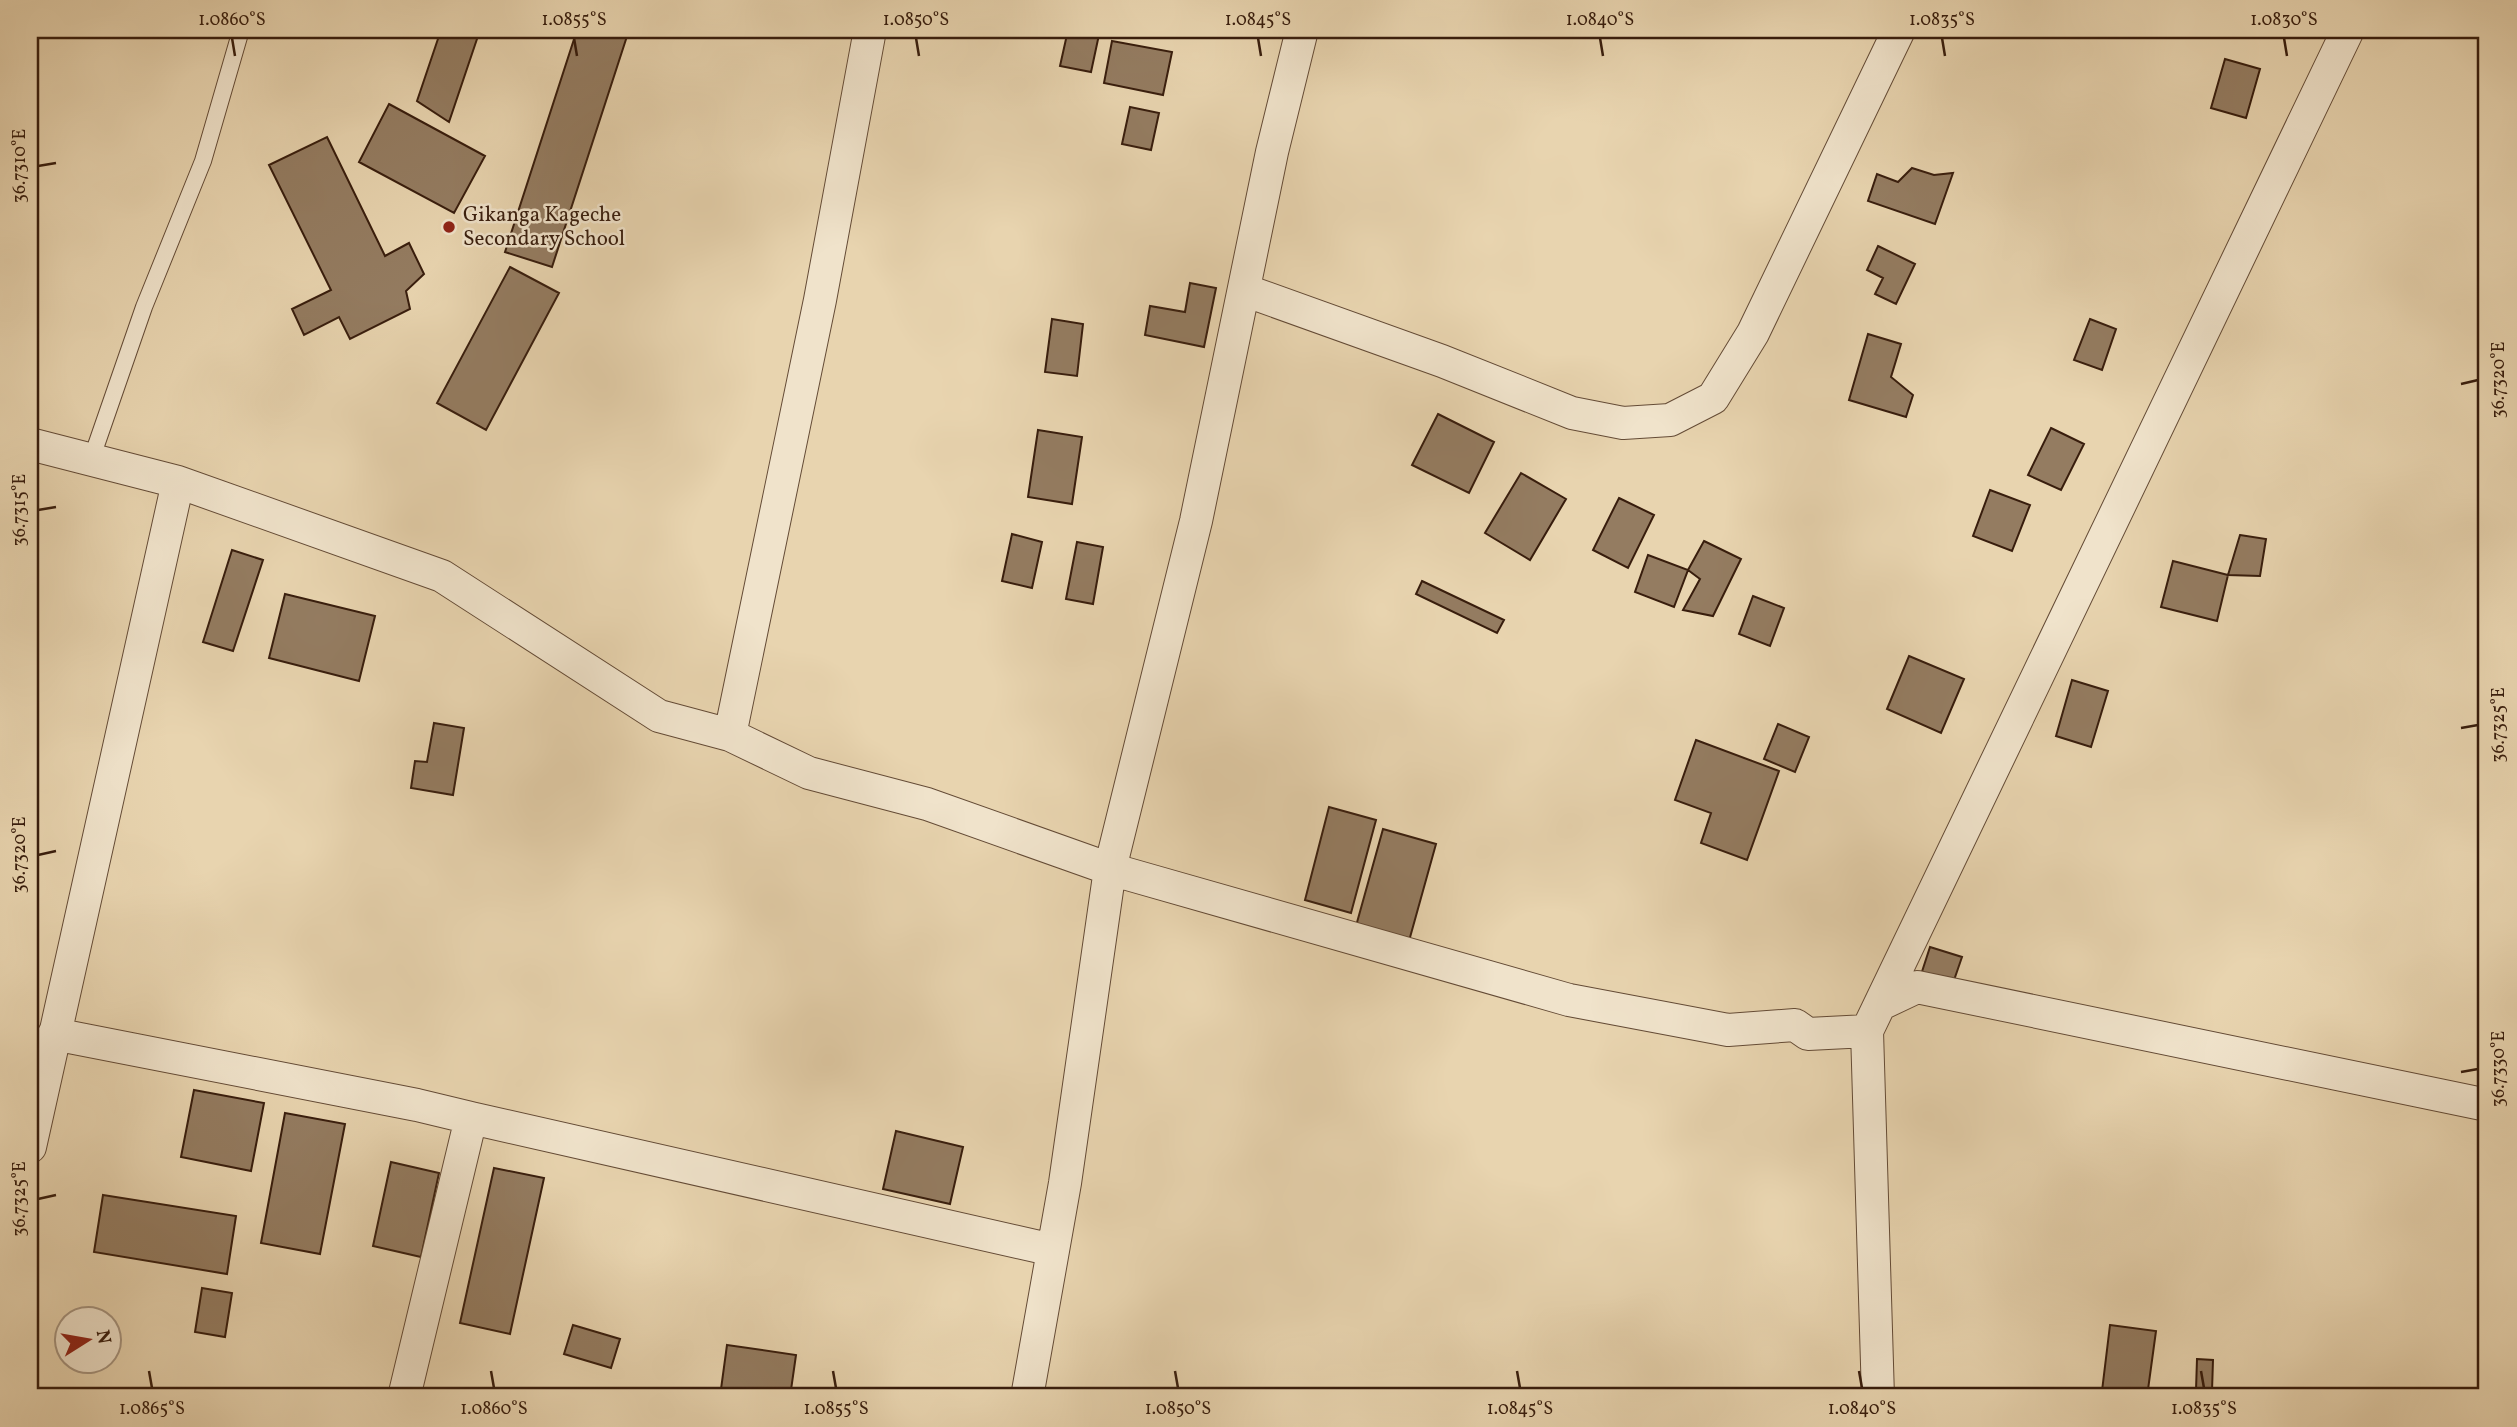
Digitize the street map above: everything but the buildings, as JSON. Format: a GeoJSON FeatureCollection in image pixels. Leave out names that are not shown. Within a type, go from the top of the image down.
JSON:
{"type":"FeatureCollection","features":[{"type":"Feature","properties":{"kind":"street"},"geometry":{"type":"LineString","coordinates":[[730,735],[820,300],[870,30]]}},
{"type":"Feature","properties":{"kind":"street"},"geometry":{"type":"LineString","coordinates":[[1027,1397],[1053,1250],[1110,869],[1196,522],[1302,30]]}},
{"type":"Feature","properties":{"kind":"street"},"geometry":{"type":"LineString","coordinates":[[1244,290],[1442,361],[1572,413],[1623,423],[1670,420],[1713,398],[1753,333],[1899,30]]}},
{"type":"Feature","properties":{"kind":"street"},"geometry":{"type":"LineString","coordinates":[[1878,1397],[1874,1017],[2348,30]]}},
{"type":"Feature","properties":{"kind":"street"},"geometry":{"type":"LineString","coordinates":[[30,444],[178,482],[442,576],[659,716],[730,735],[809,773],[927,804],[1110,869],[1569,1000],[1728,1030],[1795,1025],[1808,1034],[1874,1017],[1917,987],[2487,1105]]}},
{"type":"Feature","properties":{"kind":"street"},"geometry":{"type":"LineString","coordinates":[[30,1147],[178,482]]}},
{"type":"Feature","properties":{"kind":"street"},"geometry":{"type":"LineString","coordinates":[[54,1034],[417,1105],[1053,1250]]}},
{"type":"Feature","properties":{"kind":"street"},"geometry":{"type":"LineString","coordinates":[[404,1397],[471,1118]]}},
{"type":"Feature","properties":{"kind":"lane"},"geometry":{"type":"LineString","coordinates":[[91,460],[144,307],[203,161],[241,30]]}},
{"type":"Feature","properties":{"kind":"place","name":"Gikanga Kageche Secondary School"},"geometry":{"type":"Point","coordinates":[449,227]}}]}
